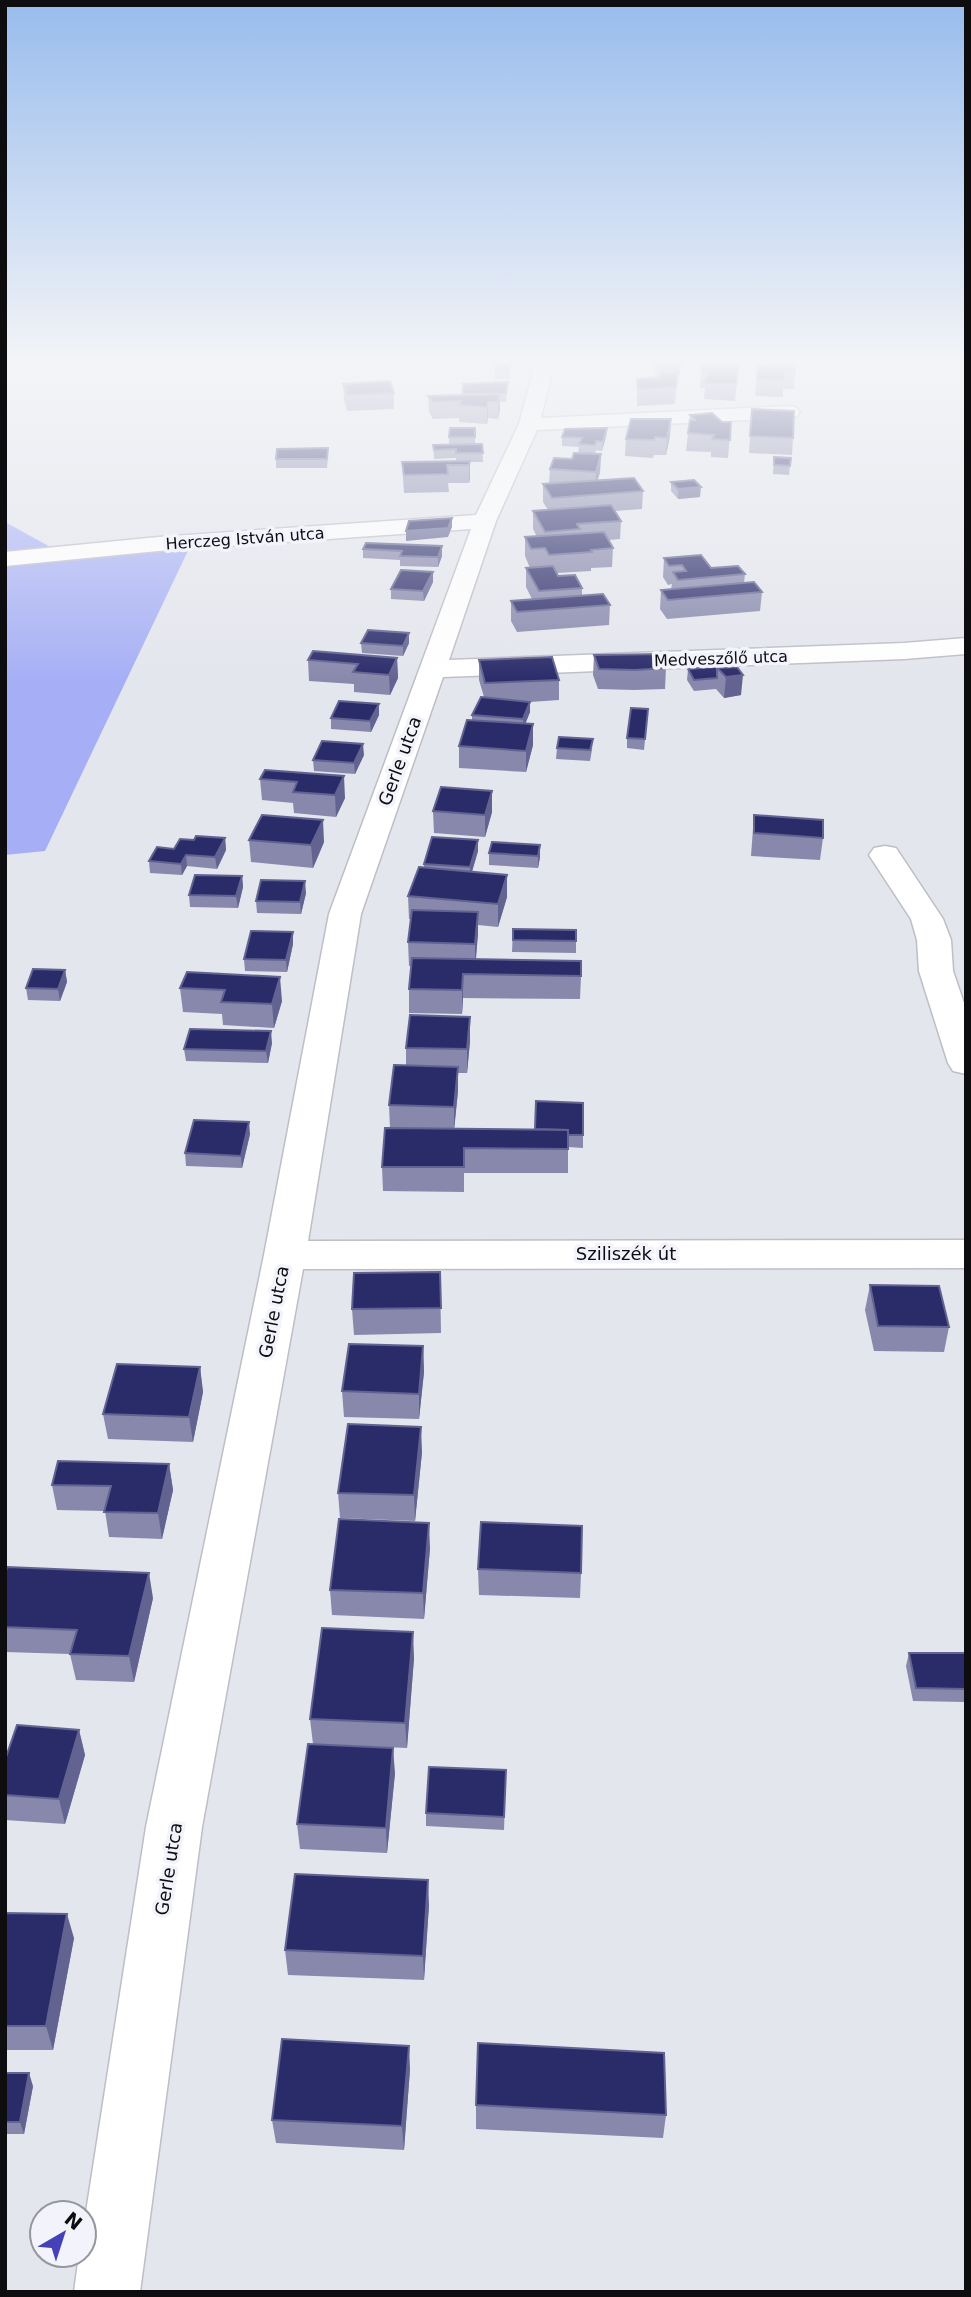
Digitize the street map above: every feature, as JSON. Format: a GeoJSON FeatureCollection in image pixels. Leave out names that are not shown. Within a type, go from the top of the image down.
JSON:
{"type":"FeatureCollection","features":[{"type":"Feature","properties":{"kind":"street","name":"Gerle utca"},"geometry":{"type":"LineString","coordinates":[[107,2292],[174,1828],[285,1255],[345,914],[485,521],[509,468]]}},
{"type":"Feature","properties":{"kind":"street","name":"Herczeg István utca"},"geometry":{"type":"LineString","coordinates":[[5,559],[158,544],[485,521]]}},
{"type":"Feature","properties":{"kind":"street","name":"Medveszőlő utca"},"geometry":{"type":"LineString","coordinates":[[434,669],[904,651],[966,646]]}},
{"type":"Feature","properties":{"kind":"street"},"geometry":{"type":"LineString","coordinates":[[885,855],[927,919],[934,940],[936,971],[966,1063]]}},
{"type":"Feature","properties":{"kind":"street","name":"Sziliszék út"},"geometry":{"type":"LineString","coordinates":[[285,1255],[966,1254]]}},
{"type":"Feature","properties":{"kind":"shaded area"},"geometry":{"type":"Polygon","coordinates":[[[5,522],[54,549],[195,536],[45,851],[5,855],[5,522]]]}},
{"type":"Feature","properties":{"kind":"building"},"geometry":{"type":"Polygon","coordinates":[[[403,468],[447,468],[448,474],[404,475],[403,468]]]}},
{"type":"Feature","properties":{"kind":"building"},"geometry":{"type":"Polygon","coordinates":[[[550,468],[597,468],[596,472],[550,468]]]}},
{"type":"Feature","properties":{"kind":"building"},"geometry":{"type":"Polygon","coordinates":[[[634,478],[643,491],[552,498],[543,484],[634,478]]]}},
{"type":"Feature","properties":{"kind":"building"},"geometry":{"type":"Polygon","coordinates":[[[694,480],[701,487],[678,489],[671,482],[694,480]]]}},
{"type":"Feature","properties":{"kind":"building"},"geometry":{"type":"Polygon","coordinates":[[[611,505],[621,521],[577,524],[580,529],[545,532],[533,511],[611,505]]]}},
{"type":"Feature","properties":{"kind":"building"},"geometry":{"type":"Polygon","coordinates":[[[452,518],[448,528],[406,531],[409,521],[452,518]]]}},
{"type":"Feature","properties":{"kind":"building"},"geometry":{"type":"Polygon","coordinates":[[[604,532],[613,548],[549,555],[545,548],[531,549],[525,537],[604,532]]]}},
{"type":"Feature","properties":{"kind":"building"},"geometry":{"type":"Polygon","coordinates":[[[366,543],[442,546],[438,557],[400,556],[402,551],[363,549],[366,543]]]}},
{"type":"Feature","properties":{"kind":"building"},"geometry":{"type":"Polygon","coordinates":[[[701,555],[711,568],[738,566],[745,574],[678,580],[673,572],[686,571],[682,565],[669,566],[664,558],[701,555]]]}},
{"type":"Feature","properties":{"kind":"building"},"geometry":{"type":"Polygon","coordinates":[[[553,566],[558,576],[575,575],[582,588],[539,591],[526,568],[553,566]]]}},
{"type":"Feature","properties":{"kind":"building"},"geometry":{"type":"Polygon","coordinates":[[[401,570],[433,572],[423,591],[391,589],[401,570]]]}},
{"type":"Feature","properties":{"kind":"building"},"geometry":{"type":"Polygon","coordinates":[[[754,582],[762,592],[668,600],[661,590],[754,582]]]}},
{"type":"Feature","properties":{"kind":"building"},"geometry":{"type":"Polygon","coordinates":[[[603,594],[610,605],[517,612],[511,601],[603,594]]]}},
{"type":"Feature","properties":{"kind":"building"},"geometry":{"type":"Polygon","coordinates":[[[368,630],[409,633],[403,646],[361,643],[368,630]]]}},
{"type":"Feature","properties":{"kind":"building"},"geometry":{"type":"Polygon","coordinates":[[[313,651],[397,658],[389,675],[353,672],[358,664],[308,660],[313,651]]]}},
{"type":"Feature","properties":{"kind":"building"},"geometry":{"type":"Polygon","coordinates":[[[662,654],[666,668],[635,670],[599,669],[594,655],[662,654]]]}},
{"type":"Feature","properties":{"kind":"building"},"geometry":{"type":"Polygon","coordinates":[[[552,657],[559,680],[485,683],[479,660],[552,657]]]}},
{"type":"Feature","properties":{"kind":"building"},"geometry":{"type":"Polygon","coordinates":[[[729,666],[717,668],[717,678],[694,680],[688,669],[729,666]]]}},
{"type":"Feature","properties":{"kind":"building"},"geometry":{"type":"Polygon","coordinates":[[[737,667],[743,675],[726,677],[717,668],[737,667]]]}},
{"type":"Feature","properties":{"kind":"building"},"geometry":{"type":"Polygon","coordinates":[[[481,697],[530,702],[523,719],[472,715],[481,697]]]}},
{"type":"Feature","properties":{"kind":"building"},"geometry":{"type":"Polygon","coordinates":[[[339,701],[379,704],[370,721],[331,718],[339,701]]]}},
{"type":"Feature","properties":{"kind":"building"},"geometry":{"type":"Polygon","coordinates":[[[631,708],[648,709],[645,739],[627,738],[631,708]]]}},
{"type":"Feature","properties":{"kind":"building"},"geometry":{"type":"Polygon","coordinates":[[[467,720],[533,724],[526,751],[459,746],[467,720]]]}},
{"type":"Feature","properties":{"kind":"building"},"geometry":{"type":"Polygon","coordinates":[[[559,737],[593,739],[590,750],[557,748],[559,737]]]}},
{"type":"Feature","properties":{"kind":"building"},"geometry":{"type":"Polygon","coordinates":[[[322,741],[363,744],[354,763],[313,760],[322,741]]]}},
{"type":"Feature","properties":{"kind":"building"},"geometry":{"type":"Polygon","coordinates":[[[265,770],[344,776],[335,795],[293,792],[297,782],[260,779],[265,770]]]}},
{"type":"Feature","properties":{"kind":"building"},"geometry":{"type":"Polygon","coordinates":[[[441,787],[492,791],[485,815],[433,811],[441,787]]]}},
{"type":"Feature","properties":{"kind":"building"},"geometry":{"type":"Polygon","coordinates":[[[262,815],[323,820],[311,845],[249,840],[262,815]]]}},
{"type":"Feature","properties":{"kind":"building"},"geometry":{"type":"Polygon","coordinates":[[[754,815],[823,820],[823,838],[754,833],[754,815]]]}},
{"type":"Feature","properties":{"kind":"building"},"geometry":{"type":"Polygon","coordinates":[[[196,836],[225,838],[215,857],[186,855],[181,864],[149,861],[157,847],[174,849],[180,839],[194,840],[196,836]]]}},
{"type":"Feature","properties":{"kind":"building"},"geometry":{"type":"Polygon","coordinates":[[[432,837],[478,840],[470,867],[424,864],[432,837]]]}},
{"type":"Feature","properties":{"kind":"building"},"geometry":{"type":"Polygon","coordinates":[[[492,842],[540,845],[538,856],[489,853],[492,842]]]}},
{"type":"Feature","properties":{"kind":"building"},"geometry":{"type":"Polygon","coordinates":[[[419,867],[507,875],[498,904],[408,896],[419,867]]]}},
{"type":"Feature","properties":{"kind":"building"},"geometry":{"type":"Polygon","coordinates":[[[195,875],[242,876],[236,896],[189,895],[195,875]]]}},
{"type":"Feature","properties":{"kind":"building"},"geometry":{"type":"Polygon","coordinates":[[[261,880],[305,881],[300,902],[256,901],[261,880]]]}},
{"type":"Feature","properties":{"kind":"building"},"geometry":{"type":"Polygon","coordinates":[[[412,910],[478,912],[475,944],[408,942],[412,910]]]}},
{"type":"Feature","properties":{"kind":"building"},"geometry":{"type":"Polygon","coordinates":[[[513,929],[576,930],[576,941],[513,940],[513,929]]]}},
{"type":"Feature","properties":{"kind":"building"},"geometry":{"type":"Polygon","coordinates":[[[251,931],[293,932],[286,960],[244,959],[251,931]]]}},
{"type":"Feature","properties":{"kind":"building"},"geometry":{"type":"Polygon","coordinates":[[[412,958],[581,961],[581,976],[463,974],[462,990],[409,989],[412,958]]]}},
{"type":"Feature","properties":{"kind":"building"},"geometry":{"type":"Polygon","coordinates":[[[33,969],[65,970],[58,989],[26,988],[33,969]]]}},
{"type":"Feature","properties":{"kind":"building"},"geometry":{"type":"Polygon","coordinates":[[[187,972],[280,977],[272,1004],[221,1002],[225,990],[180,988],[187,972]]]}},
{"type":"Feature","properties":{"kind":"building"},"geometry":{"type":"Polygon","coordinates":[[[410,1015],[470,1017],[467,1049],[406,1048],[410,1015]]]}},
{"type":"Feature","properties":{"kind":"building"},"geometry":{"type":"Polygon","coordinates":[[[190,1029],[271,1031],[266,1051],[184,1049],[190,1029]]]}},
{"type":"Feature","properties":{"kind":"building"},"geometry":{"type":"Polygon","coordinates":[[[394,1065],[458,1067],[454,1107],[389,1105],[394,1065]]]}},
{"type":"Feature","properties":{"kind":"building"},"geometry":{"type":"Polygon","coordinates":[[[536,1101],[583,1103],[583,1135],[568,1135],[568,1130],[535,1129],[536,1101]]]}},
{"type":"Feature","properties":{"kind":"building"},"geometry":{"type":"Polygon","coordinates":[[[194,1120],[249,1122],[241,1156],[185,1153],[194,1120]]]}},
{"type":"Feature","properties":{"kind":"building"},"geometry":{"type":"Polygon","coordinates":[[[385,1128],[568,1130],[568,1149],[464,1148],[464,1167],[382,1167],[385,1128]]]}},
{"type":"Feature","properties":{"kind":"building"},"geometry":{"type":"Polygon","coordinates":[[[440,1272],[441,1308],[352,1309],[354,1273],[440,1272]]]}},
{"type":"Feature","properties":{"kind":"building"},"geometry":{"type":"Polygon","coordinates":[[[870,1285],[939,1286],[949,1327],[878,1326],[870,1285]]]}},
{"type":"Feature","properties":{"kind":"building"},"geometry":{"type":"Polygon","coordinates":[[[349,1344],[423,1346],[419,1394],[342,1391],[349,1344]]]}},
{"type":"Feature","properties":{"kind":"building"},"geometry":{"type":"Polygon","coordinates":[[[117,1364],[200,1367],[189,1417],[103,1414],[117,1364]]]}},
{"type":"Feature","properties":{"kind":"building"},"geometry":{"type":"Polygon","coordinates":[[[348,1424],[421,1427],[414,1495],[338,1493],[348,1424]]]}},
{"type":"Feature","properties":{"kind":"building"},"geometry":{"type":"Polygon","coordinates":[[[58,1461],[169,1464],[158,1513],[104,1512],[111,1486],[52,1485],[58,1461]]]}},
{"type":"Feature","properties":{"kind":"building"},"geometry":{"type":"Polygon","coordinates":[[[339,1519],[429,1523],[423,1593],[330,1590],[339,1519]]]}},
{"type":"Feature","properties":{"kind":"building"},"geometry":{"type":"Polygon","coordinates":[[[481,1522],[582,1526],[581,1573],[478,1569],[481,1522]]]}},
{"type":"Feature","properties":{"kind":"building"},"geometry":{"type":"Polygon","coordinates":[[[7,1567],[149,1573],[129,1656],[70,1654],[77,1630],[5,1627],[7,1567]]]}},
{"type":"Feature","properties":{"kind":"building"},"geometry":{"type":"Polygon","coordinates":[[[322,1628],[413,1632],[405,1723],[310,1719],[322,1628]]]}},
{"type":"Feature","properties":{"kind":"building"},"geometry":{"type":"Polygon","coordinates":[[[909,1653],[966,1653],[966,1689],[916,1688],[909,1653]]]}},
{"type":"Feature","properties":{"kind":"building"},"geometry":{"type":"Polygon","coordinates":[[[17,1725],[79,1730],[59,1799],[5,1795],[5,1760],[17,1725]]]}},
{"type":"Feature","properties":{"kind":"building"},"geometry":{"type":"Polygon","coordinates":[[[308,1744],[393,1748],[386,1828],[297,1824],[308,1744]]]}},
{"type":"Feature","properties":{"kind":"building"},"geometry":{"type":"Polygon","coordinates":[[[429,1767],[506,1770],[504,1817],[426,1813],[429,1767]]]}},
{"type":"Feature","properties":{"kind":"building"},"geometry":{"type":"Polygon","coordinates":[[[295,1874],[428,1880],[423,1956],[285,1950],[295,1874]]]}},
{"type":"Feature","properties":{"kind":"building"},"geometry":{"type":"Polygon","coordinates":[[[5,1913],[67,1914],[46,2026],[5,2026],[5,1913]]]}},
{"type":"Feature","properties":{"kind":"building"},"geometry":{"type":"Polygon","coordinates":[[[282,2039],[409,2046],[402,2126],[272,2120],[282,2039]]]}},
{"type":"Feature","properties":{"kind":"building"},"geometry":{"type":"Polygon","coordinates":[[[478,2043],[664,2053],[666,2115],[476,2105],[478,2043]]]}},
{"type":"Feature","properties":{"kind":"building"},"geometry":{"type":"Polygon","coordinates":[[[5,2073],[29,2073],[20,2122],[5,2122],[5,2073]]]}}]}
